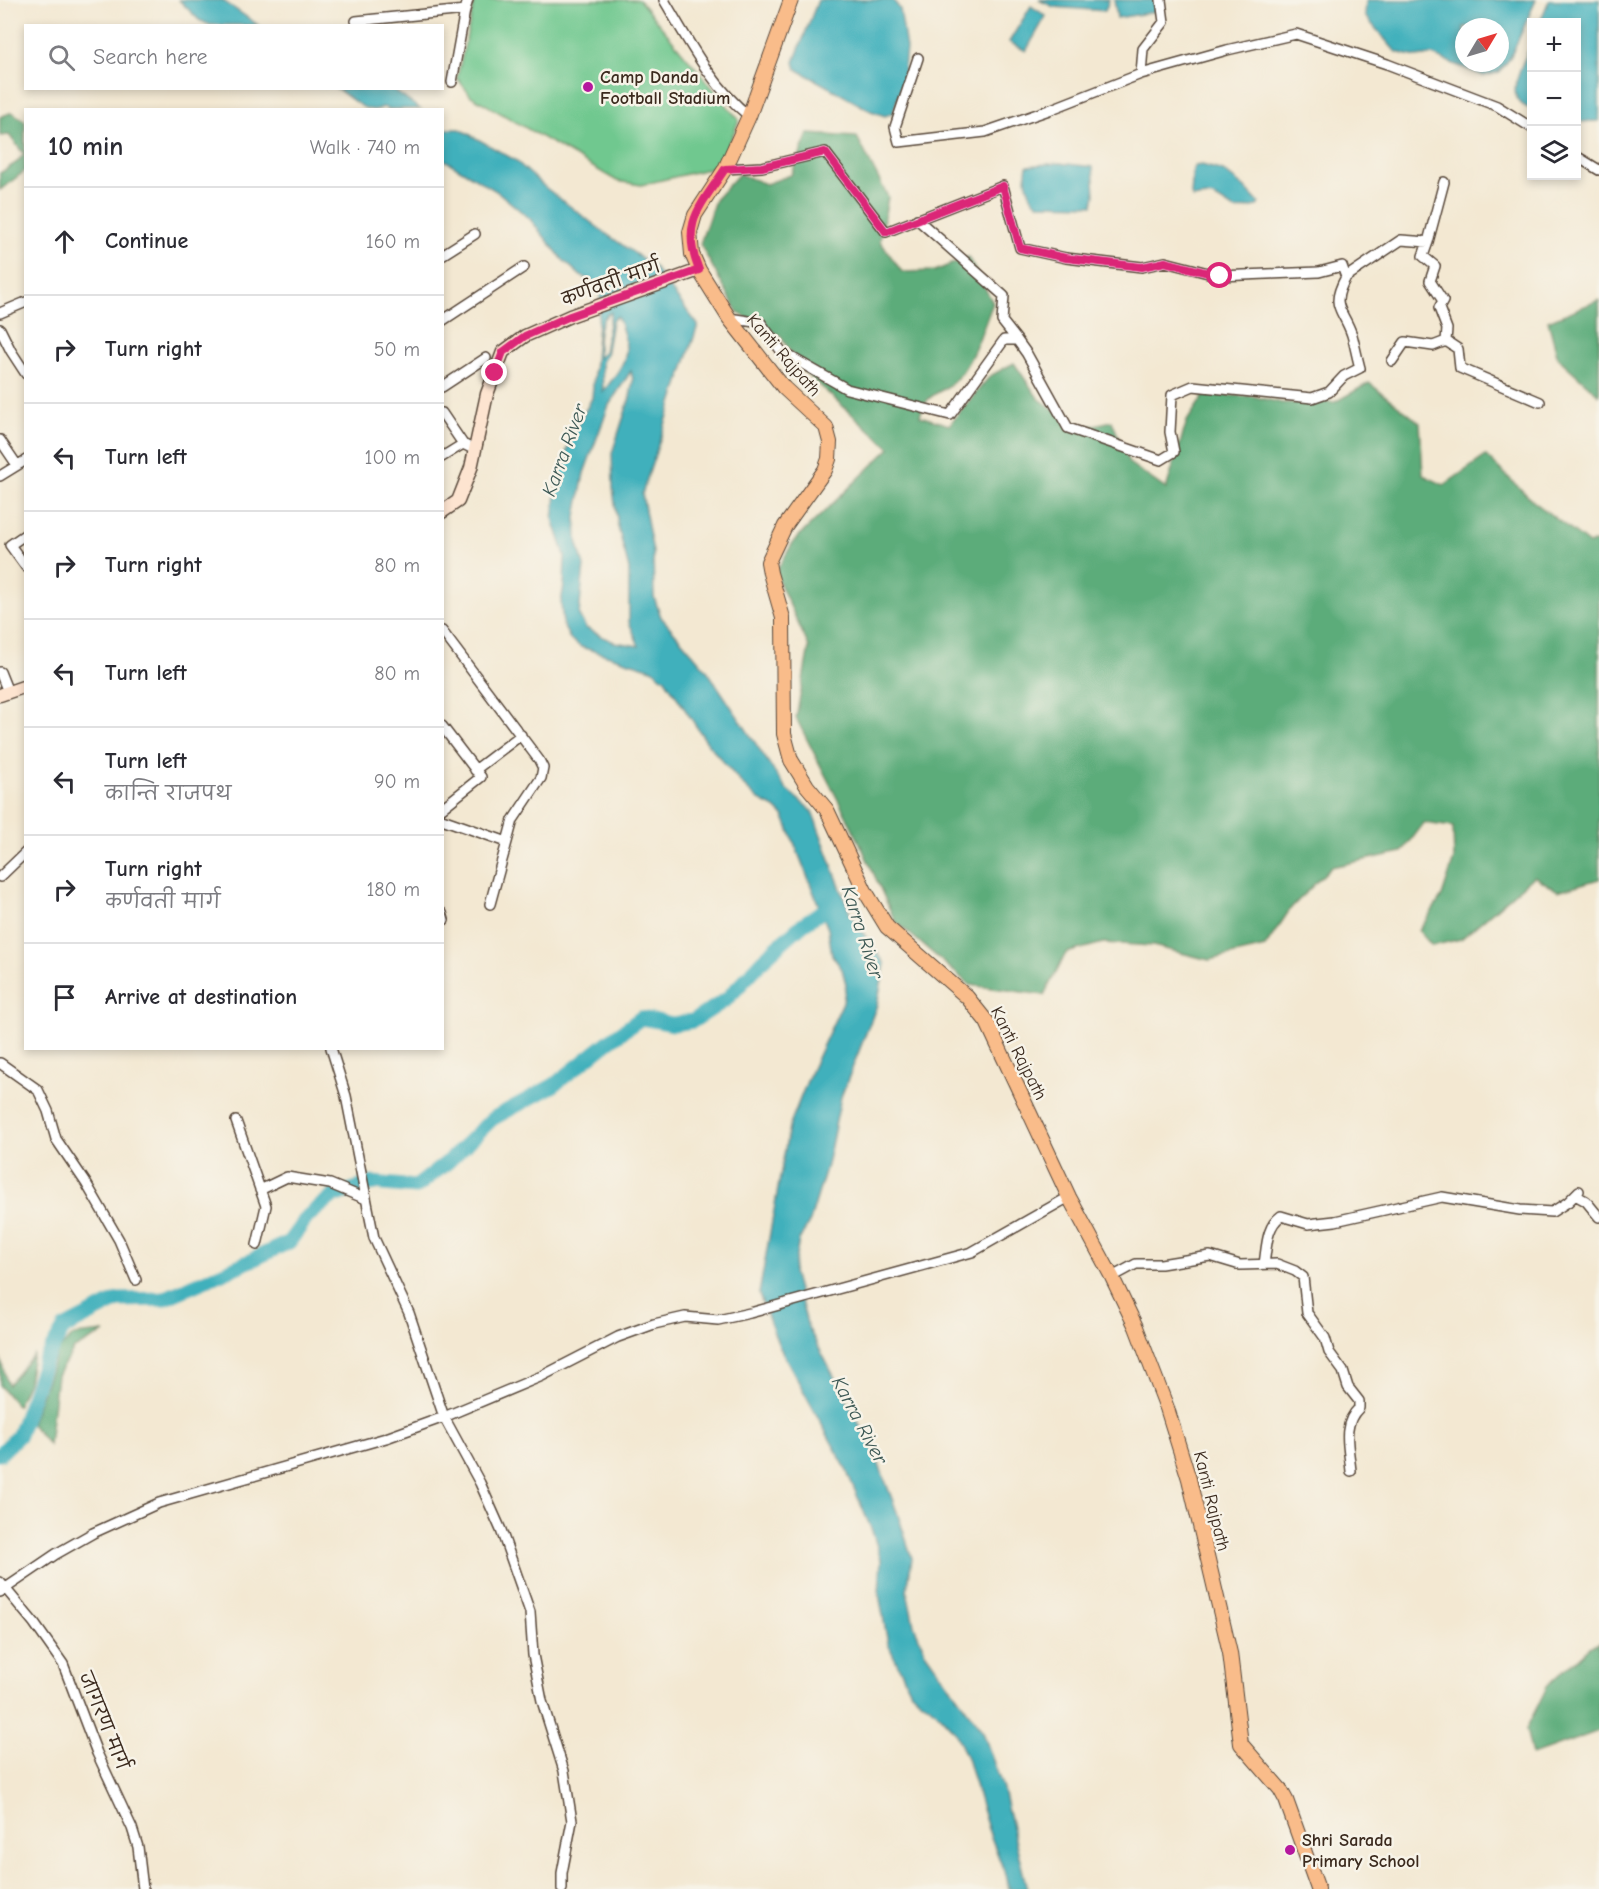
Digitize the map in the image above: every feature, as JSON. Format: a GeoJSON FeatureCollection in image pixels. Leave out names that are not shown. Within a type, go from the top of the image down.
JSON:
{"type":"FeatureCollection","features":[{"type":"Feature","properties":{"kind":"main road","name":"Kanti Rajpath"},"geometry":{"type":"LineString","coordinates":[[791,0],[749,116],[725,169],[695,215],[690,232],[692,254],[699,270],[729,318],[784,388],[826,427],[830,442],[829,459],[825,470],[784,526],[768,562],[783,618],[783,726],[790,760],[807,786],[827,810],[865,891],[887,927],[967,998],[987,1022],[1069,1197],[1136,1327],[1167,1408],[1189,1479],[1230,1653],[1241,1744],[1286,1800],[1318,1889]]}},
{"type":"Feature","properties":{"kind":"main road","name":"कर्णवती मार्ग"},"geometry":{"type":"LineString","coordinates":[[444,511],[458,501],[471,468],[487,394],[503,352],[525,336],[570,316],[699,270]]}},
{"type":"Feature","properties":{"kind":"main road"},"geometry":{"type":"LineString","coordinates":[[4,693],[24,687]]}},
{"type":"Feature","properties":{"kind":"street"},"geometry":{"type":"LineString","coordinates":[[452,82],[468,0]]}},
{"type":"Feature","properties":{"kind":"street"},"geometry":{"type":"LineString","coordinates":[[664,0],[706,68],[733,103],[749,116]]}},
{"type":"Feature","properties":{"kind":"street"},"geometry":{"type":"LineString","coordinates":[[1141,74],[1143,50],[1164,22],[1161,0]]}},
{"type":"Feature","properties":{"kind":"street"},"geometry":{"type":"LineString","coordinates":[[356,21],[465,10]]}},
{"type":"Feature","properties":{"kind":"street"},"geometry":{"type":"LineString","coordinates":[[918,58],[895,127],[899,142],[985,132],[1141,74],[1296,34],[1387,64],[1497,106],[1529,126]]}},
{"type":"Feature","properties":{"kind":"street"},"geometry":{"type":"LineString","coordinates":[[725,169],[762,167],[825,152],[886,232],[1003,186],[1020,248],[1066,258],[1142,267],[1165,262],[1220,276],[1319,272],[1342,266],[1346,277]]}},
{"type":"Feature","properties":{"kind":"street"},"geometry":{"type":"LineString","coordinates":[[1581,159],[1599,170]]}},
{"type":"Feature","properties":{"kind":"street"},"geometry":{"type":"LineString","coordinates":[[1444,182],[1423,256],[1436,266],[1430,281],[1443,301],[1438,308],[1447,329],[1446,341]]}},
{"type":"Feature","properties":{"kind":"street"},"geometry":{"type":"LineString","coordinates":[[917,219],[1004,296],[1002,321],[1027,354],[1068,428],[1161,460],[1174,452],[1170,432],[1172,395],[1193,386],[1312,398],[1329,392],[1344,376],[1360,368],[1351,333],[1338,308],[1338,290],[1346,277],[1401,240],[1428,242]]}},
{"type":"Feature","properties":{"kind":"street"},"geometry":{"type":"LineString","coordinates":[[444,254],[475,234]]}},
{"type":"Feature","properties":{"kind":"street"},"geometry":{"type":"LineString","coordinates":[[444,320],[524,267]]}},
{"type":"Feature","properties":{"kind":"street"},"geometry":{"type":"LineString","coordinates":[[0,313],[24,303]]}},
{"type":"Feature","properties":{"kind":"street"},"geometry":{"type":"LineString","coordinates":[[729,318],[761,323],[782,352],[847,389],[950,415],[1004,340],[1017,340]]}},
{"type":"Feature","properties":{"kind":"street"},"geometry":{"type":"LineString","coordinates":[[0,329],[24,371]]}},
{"type":"Feature","properties":{"kind":"street"},"geometry":{"type":"LineString","coordinates":[[1392,361],[1405,342],[1432,346],[1446,341]]}},
{"type":"Feature","properties":{"kind":"street"},"geometry":{"type":"LineString","coordinates":[[1446,341],[1458,349],[1460,368],[1540,402]]}},
{"type":"Feature","properties":{"kind":"street"},"geometry":{"type":"LineString","coordinates":[[444,386],[486,358]]}},
{"type":"Feature","properties":{"kind":"street"},"geometry":{"type":"LineString","coordinates":[[444,415],[463,444],[475,450]]}},
{"type":"Feature","properties":{"kind":"street"},"geometry":{"type":"LineString","coordinates":[[0,440],[17,465]]}},
{"type":"Feature","properties":{"kind":"street"},"geometry":{"type":"LineString","coordinates":[[444,456],[463,444]]}},
{"type":"Feature","properties":{"kind":"street"},"geometry":{"type":"LineString","coordinates":[[0,476],[24,461]]}},
{"type":"Feature","properties":{"kind":"street"},"geometry":{"type":"LineString","coordinates":[[24,535],[10,545],[24,564]]}},
{"type":"Feature","properties":{"kind":"street"},"geometry":{"type":"LineString","coordinates":[[444,634],[521,735],[543,768],[541,778],[513,820],[490,904]]}},
{"type":"Feature","properties":{"kind":"street"},"geometry":{"type":"LineString","coordinates":[[0,672],[4,693]]}},
{"type":"Feature","properties":{"kind":"street"},"geometry":{"type":"LineString","coordinates":[[444,729],[481,777],[444,806]]}},
{"type":"Feature","properties":{"kind":"street"},"geometry":{"type":"LineString","coordinates":[[475,770],[521,735]]}},
{"type":"Feature","properties":{"kind":"street"},"geometry":{"type":"LineString","coordinates":[[444,820],[507,842]]}},
{"type":"Feature","properties":{"kind":"street"},"geometry":{"type":"LineString","coordinates":[[0,877],[24,854]]}},
{"type":"Feature","properties":{"kind":"street"},"geometry":{"type":"LineString","coordinates":[[332,1050],[346,1096],[374,1238],[409,1313],[444,1417],[480,1483],[501,1530],[530,1612],[533,1655],[542,1701],[564,1772],[572,1821],[562,1873],[562,1889]]}},
{"type":"Feature","properties":{"kind":"street"},"geometry":{"type":"LineString","coordinates":[[0,1063],[38,1090],[48,1111],[56,1138],[120,1240],[136,1280]]}},
{"type":"Feature","properties":{"kind":"street"},"geometry":{"type":"LineString","coordinates":[[236,1121],[266,1206],[257,1245]]}},
{"type":"Feature","properties":{"kind":"street"},"geometry":{"type":"LineString","coordinates":[[260,1190],[287,1177],[330,1185],[366,1196]]}},
{"type":"Feature","properties":{"kind":"street"},"geometry":{"type":"LineString","coordinates":[[1264,1264],[1273,1222],[1281,1216],[1308,1224],[1335,1221],[1442,1197],[1520,1210],[1552,1212],[1577,1193],[1599,1217]]}},
{"type":"Feature","properties":{"kind":"street"},"geometry":{"type":"LineString","coordinates":[[2,1587],[93,1533],[159,1503],[386,1437],[444,1417],[542,1376],[618,1337],[654,1324],[685,1317],[718,1320],[750,1314],[972,1252],[1069,1197]]}},
{"type":"Feature","properties":{"kind":"street"},"geometry":{"type":"LineString","coordinates":[[1112,1277],[1136,1264],[1161,1264],[1210,1256],[1240,1265],[1276,1264],[1295,1270],[1303,1277],[1307,1313],[1325,1338],[1329,1352],[1343,1371],[1348,1387],[1359,1401],[1359,1408],[1352,1415],[1347,1427],[1352,1471]]}},
{"type":"Feature","properties":{"kind":"street","name":"जागरण मार्ग"},"geometry":{"type":"LineString","coordinates":[[2,1587],[34,1623],[63,1664],[97,1753],[132,1828],[138,1847],[143,1889]]}},
{"type":"Feature","properties":{"kind":"green space","name":"Camp Danda Football Stadium"},"geometry":{"type":"Polygon","coordinates":[[[475,0],[639,0],[739,120],[720,166],[641,185],[617,181],[471,96],[457,78],[475,0]]]}},
{"type":"Feature","properties":{"kind":"green space"},"geometry":{"type":"Polygon","coordinates":[[[12,112],[24,120],[24,154],[9,135],[0,136],[0,117],[12,112]]]}},
{"type":"Feature","properties":{"kind":"green space"},"geometry":{"type":"Polygon","coordinates":[[[808,134],[857,137],[888,197],[880,241],[902,272],[935,271],[968,257],[993,303],[974,351],[964,369],[953,383],[927,401],[920,416],[949,425],[990,376],[1014,363],[1038,398],[1080,428],[1112,421],[1129,463],[1166,489],[1187,421],[1204,395],[1252,396],[1282,403],[1335,402],[1369,383],[1420,423],[1423,475],[1444,485],[1486,456],[1533,501],[1589,544],[1599,542],[1599,879],[1558,891],[1534,876],[1461,939],[1432,946],[1419,931],[1442,896],[1454,859],[1453,827],[1424,823],[1402,852],[1331,867],[1291,908],[1265,947],[1209,960],[1153,946],[1103,943],[1066,953],[1044,995],[970,985],[895,921],[858,839],[796,718],[809,647],[775,573],[794,541],[890,448],[801,369],[780,335],[738,313],[700,244],[715,200],[739,174],[766,184],[791,175],[808,134]]]}},
{"type":"Feature","properties":{"kind":"green space"},"geometry":{"type":"Polygon","coordinates":[[[24,154],[24,172],[0,190],[0,173],[16,163],[24,154]]]}},
{"type":"Feature","properties":{"kind":"green space"},"geometry":{"type":"Polygon","coordinates":[[[1599,300],[1599,395],[1558,358],[1548,321],[1599,300]]]}},
{"type":"Feature","properties":{"kind":"green space"},"geometry":{"type":"Polygon","coordinates":[[[105,1332],[74,1349],[57,1375],[49,1445],[31,1424],[58,1350],[74,1335],[105,1332]]]}},
{"type":"Feature","properties":{"kind":"green space"},"geometry":{"type":"Polygon","coordinates":[[[33,1355],[28,1382],[17,1406],[0,1386],[0,1357],[8,1385],[33,1355]]]}},
{"type":"Feature","properties":{"kind":"green space"},"geometry":{"type":"Polygon","coordinates":[[[1599,1643],[1599,1731],[1532,1755],[1526,1729],[1548,1685],[1590,1647],[1599,1643]]]}},
{"type":"Feature","properties":{"kind":"water"},"geometry":{"type":"Polygon","coordinates":[[[179,0],[222,0],[257,24],[208,24],[199,20],[179,0]]]}},
{"type":"Feature","properties":{"kind":"water"},"geometry":{"type":"Polygon","coordinates":[[[818,0],[893,0],[900,9],[906,48],[903,79],[893,113],[885,116],[871,111],[796,69],[794,62],[818,0]]]}},
{"type":"Feature","properties":{"kind":"water"},"geometry":{"type":"Polygon","coordinates":[[[1039,0],[1109,0],[1105,11],[1054,7],[1039,0]]]}},
{"type":"Feature","properties":{"kind":"water"},"geometry":{"type":"Polygon","coordinates":[[[1114,0],[1155,0],[1155,12],[1117,18],[1114,0]]]}},
{"type":"Feature","properties":{"kind":"water"},"geometry":{"type":"Polygon","coordinates":[[[1366,0],[1536,0],[1509,59],[1509,18],[1455,18],[1455,64],[1432,55],[1416,57],[1396,52],[1365,16],[1366,0]]]}},
{"type":"Feature","properties":{"kind":"water"},"geometry":{"type":"Polygon","coordinates":[[[1549,0],[1599,0],[1599,121],[1581,122],[1581,18],[1542,18],[1549,0]]]}},
{"type":"Feature","properties":{"kind":"water"},"geometry":{"type":"Polygon","coordinates":[[[1031,6],[1046,16],[1026,51],[1009,42],[1031,6]]]}},
{"type":"Feature","properties":{"kind":"water"},"geometry":{"type":"Polygon","coordinates":[[[1527,53],[1527,106],[1517,98],[1515,90],[1519,71],[1527,53]]]}},
{"type":"Feature","properties":{"kind":"water"},"geometry":{"type":"Polygon","coordinates":[[[1474,72],[1499,72],[1484,76],[1474,72]]]}},
{"type":"Feature","properties":{"kind":"water"},"geometry":{"type":"Polygon","coordinates":[[[338,90],[393,90],[419,108],[365,108],[338,90]]]}},
{"type":"Feature","properties":{"kind":"water"},"geometry":{"type":"Polygon","coordinates":[[[444,128],[460,129],[515,160],[546,188],[653,266],[698,325],[642,494],[653,552],[654,597],[661,617],[706,669],[786,789],[812,811],[851,916],[885,964],[877,1005],[841,1097],[827,1165],[810,1221],[799,1240],[793,1272],[808,1327],[875,1454],[897,1512],[912,1558],[907,1591],[914,1625],[925,1652],[983,1732],[1002,1786],[1027,1889],[1009,1889],[967,1758],[955,1732],[936,1711],[911,1692],[888,1644],[879,1594],[881,1559],[872,1531],[845,1467],[779,1346],[759,1294],[789,1127],[811,1071],[843,1002],[846,984],[842,969],[832,955],[828,929],[784,817],[775,808],[759,800],[743,785],[708,744],[665,679],[652,669],[581,647],[570,639],[563,625],[561,602],[565,556],[553,519],[558,478],[571,438],[592,398],[601,285],[581,276],[563,260],[530,219],[498,192],[444,160],[444,128]],[[611,312],[606,315],[600,326],[598,358],[604,352],[611,312]],[[617,316],[612,321],[606,355],[602,362],[603,392],[625,357],[625,340],[617,316]],[[631,371],[609,405],[584,473],[576,517],[577,541],[584,566],[579,615],[586,628],[601,636],[614,642],[639,646],[629,622],[629,569],[618,527],[613,488],[612,453],[630,397],[633,380],[631,371]]]}},
{"type":"Feature","properties":{"kind":"water"},"geometry":{"type":"Polygon","coordinates":[[[1059,163],[1093,167],[1095,195],[1093,205],[1038,204],[1035,201],[1028,187],[1027,166],[1059,163]]]}},
{"type":"Feature","properties":{"kind":"water"},"geometry":{"type":"Polygon","coordinates":[[[1202,165],[1223,171],[1244,187],[1259,203],[1257,206],[1236,210],[1213,197],[1193,198],[1191,195],[1193,169],[1195,166],[1202,165]]]}},
{"type":"Feature","properties":{"kind":"waterway","name":"Karra River"},"geometry":{"type":"LineString","coordinates":[[0,1454],[19,1435],[45,1360],[64,1328],[118,1300],[163,1299],[289,1242],[308,1216],[333,1196],[373,1183],[416,1187],[449,1161],[492,1119],[554,1085],[641,1018],[673,1024],[693,1021],[727,999],[769,954],[803,924],[832,905]]}},
{"type":"Feature","properties":{"kind":"place","name":"Camp Danda Football Stadium"},"geometry":{"type":"Point","coordinates":[588,87]}},
{"type":"Feature","properties":{"kind":"place","name":"Shri Sarada Primary School"},"geometry":{"type":"Point","coordinates":[1290,1850]}},
{"type":"Feature","properties":{"kind":"route"},"geometry":{"type":"LineString","coordinates":[[495,373],[503,352],[525,336],[570,316],[699,270],[692,254],[690,232],[695,215],[725,169],[762,167],[825,152],[886,232],[1003,186],[1020,248],[1066,258],[1142,267],[1165,262],[1220,276]]}}]}
